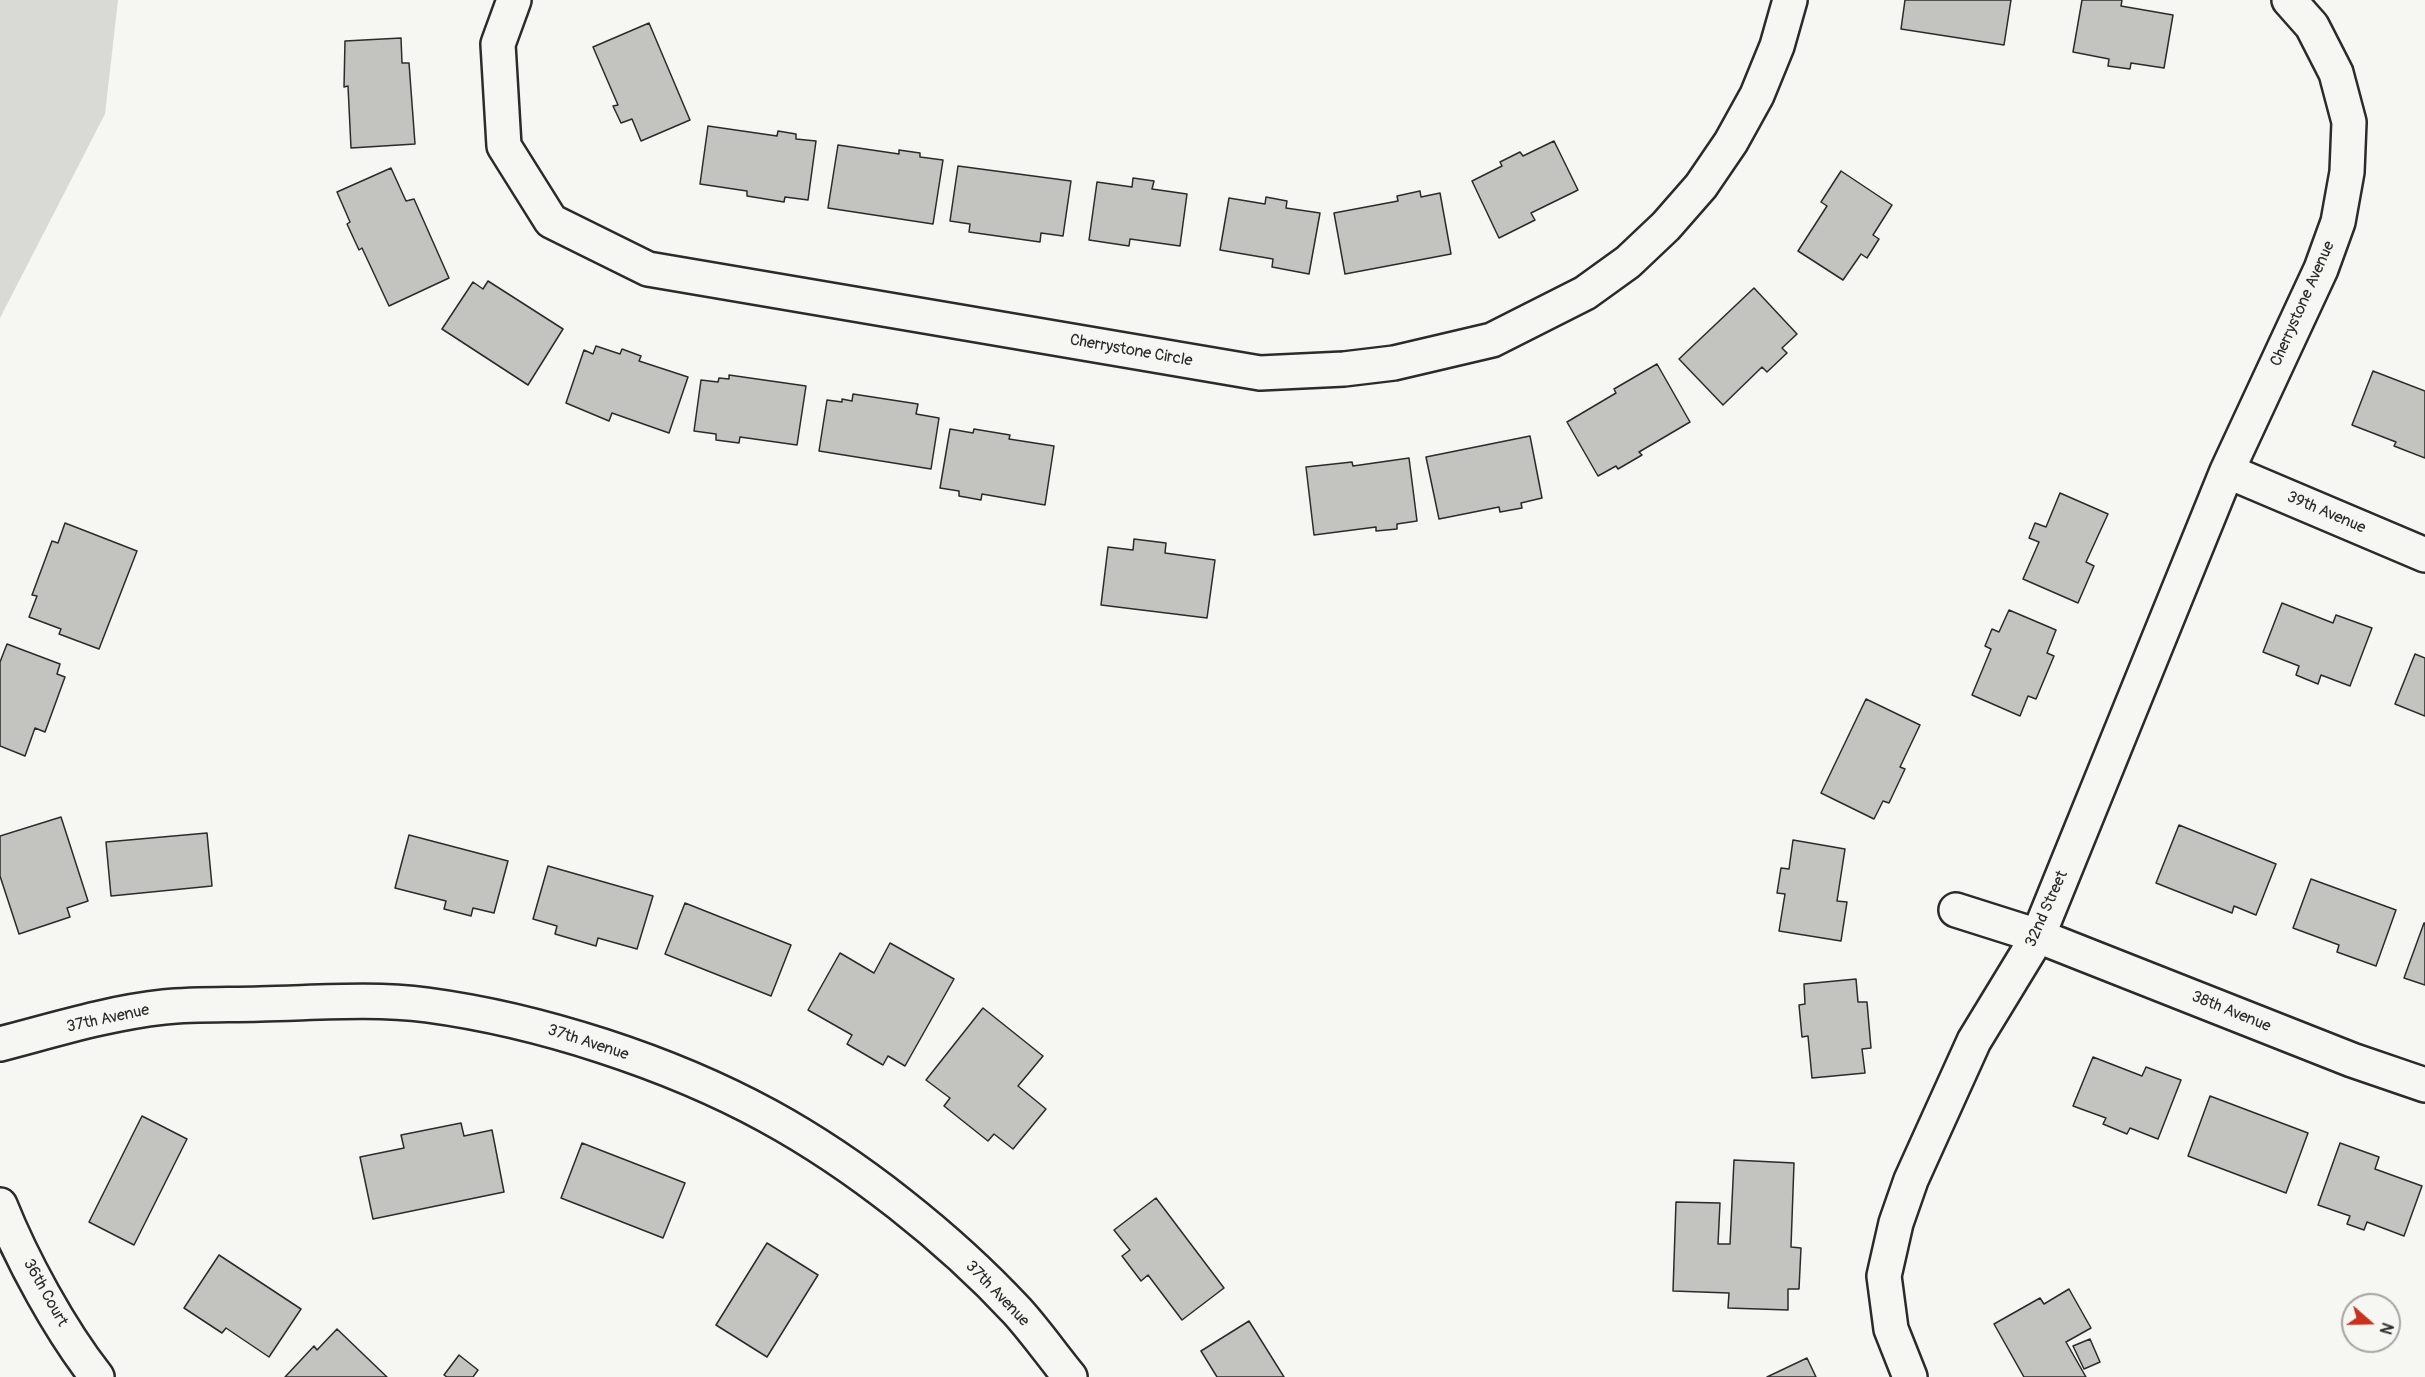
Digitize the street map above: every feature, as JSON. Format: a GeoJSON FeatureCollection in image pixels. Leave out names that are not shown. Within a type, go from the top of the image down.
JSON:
{"type":"FeatureCollection","features":[{"type":"Feature","properties":{"kind":"street","name":"Cherrystone Circle"},"geometry":{"type":"LineString","coordinates":[[514,0],[498,44],[504,146],[551,221],[648,269],[1260,373],[1344,369],[1394,363],[1492,340],[1584,293],[1636,255],[1666,226],[1701,186],[1731,142],[1757,95],[1777,46],[1790,0]]}},
{"type":"Feature","properties":{"kind":"street","name":"Cherrystone Avenue"},"geometry":{"type":"LineString","coordinates":[[2227,471],[2321,269],[2338,222],[2347,172],[2349,122],[2336,73],[2312,26],[2289,0]]}},
{"type":"Feature","properties":{"kind":"street","name":"39th Avenue"},"geometry":{"type":"LineString","coordinates":[[2227,471],[2425,555]]}},
{"type":"Feature","properties":{"kind":"street","name":"32nd Street"},"geometry":{"type":"LineString","coordinates":[[1910,1377],[1891,1329],[1884,1276],[1896,1223],[1911,1180],[1974,1041],[2038,936],[2227,471]]}},
{"type":"Feature","properties":{"kind":"street","name":"38th Avenue"},"geometry":{"type":"LineString","coordinates":[[1956,910],[2038,936],[2352,1060],[2425,1085]]}},
{"type":"Feature","properties":{"kind":"street","name":"37th Avenue"},"geometry":{"type":"LineString","coordinates":[[0,1044],[114,1015],[165,1007],[372,1001],[475,1012],[561,1034],[628,1055],[723,1093],[770,1117],[859,1174],[943,1240],[1018,1312],[1070,1377]]}},
{"type":"Feature","properties":{"kind":"street","name":"36th Court"},"geometry":{"type":"LineString","coordinates":[[0,1205],[8,1225],[57,1317],[97,1377]]}},
{"type":"Feature","properties":{"kind":"shaded area"},"geometry":{"type":"Polygon","coordinates":[[[0,0],[118,0],[105,114],[0,318],[0,0]]]}},
{"type":"Feature","properties":{"kind":"building"},"geometry":{"type":"Polygon","coordinates":[[[1905,0],[2011,0],[2004,45],[1901,29],[1905,0]]]}},
{"type":"Feature","properties":{"kind":"building"},"geometry":{"type":"Polygon","coordinates":[[[2082,0],[2122,0],[2121,6],[2173,15],[2164,68],[2131,63],[2130,69],[2108,66],[2109,59],[2073,52],[2082,0]]]}},
{"type":"Feature","properties":{"kind":"building"},"geometry":{"type":"Polygon","coordinates":[[[649,23],[690,120],[641,141],[632,119],[621,123],[613,106],[618,105],[593,47],[649,23]]]}},
{"type":"Feature","properties":{"kind":"building"},"geometry":{"type":"Polygon","coordinates":[[[401,38],[402,63],[409,63],[415,144],[351,148],[348,86],[344,87],[345,41],[401,38]]]}},
{"type":"Feature","properties":{"kind":"building"},"geometry":{"type":"Polygon","coordinates":[[[708,126],[777,136],[778,131],[796,134],[796,139],[816,141],[808,200],[785,197],[784,202],[747,196],[747,191],[700,184],[708,126]]]}},
{"type":"Feature","properties":{"kind":"building"},"geometry":{"type":"Polygon","coordinates":[[[1554,141],[1578,190],[1531,213],[1535,220],[1499,238],[1472,181],[1502,166],[1500,162],[1520,152],[1523,156],[1554,141]]]}},
{"type":"Feature","properties":{"kind":"building"},"geometry":{"type":"Polygon","coordinates":[[[838,145],[899,154],[899,150],[920,153],[920,157],[943,160],[933,224],[828,208],[838,145]]]}},
{"type":"Feature","properties":{"kind":"building"},"geometry":{"type":"Polygon","coordinates":[[[958,166],[1071,181],[1063,236],[1041,233],[1040,242],[969,232],[970,224],[950,221],[958,166]]]}},
{"type":"Feature","properties":{"kind":"building"},"geometry":{"type":"Polygon","coordinates":[[[391,168],[406,201],[414,199],[449,278],[389,306],[362,248],[359,250],[347,224],[350,222],[337,192],[391,168]]]}},
{"type":"Feature","properties":{"kind":"building"},"geometry":{"type":"Polygon","coordinates":[[[1841,171],[1892,205],[1873,235],[1879,239],[1867,258],[1861,254],[1843,280],[1798,251],[1827,206],[1821,202],[1841,171]]]}},
{"type":"Feature","properties":{"kind":"building"},"geometry":{"type":"Polygon","coordinates":[[[1133,178],[1154,181],[1152,189],[1187,194],[1180,246],[1130,239],[1129,246],[1089,240],[1097,182],[1132,187],[1133,178]]]}},
{"type":"Feature","properties":{"kind":"building"},"geometry":{"type":"Polygon","coordinates":[[[1420,191],[1421,197],[1440,193],[1451,254],[1345,274],[1334,213],[1398,201],[1397,196],[1420,191]]]}},
{"type":"Feature","properties":{"kind":"building"},"geometry":{"type":"Polygon","coordinates":[[[1266,197],[1287,201],[1286,208],[1320,213],[1309,274],[1272,267],[1273,259],[1220,250],[1229,198],[1265,204],[1266,197]]]}},
{"type":"Feature","properties":{"kind":"building"},"geometry":{"type":"Polygon","coordinates":[[[488,281],[563,329],[528,385],[442,329],[473,282],[483,289],[488,281]]]}},
{"type":"Feature","properties":{"kind":"building"},"geometry":{"type":"Polygon","coordinates":[[[1754,288],[1797,334],[1782,348],[1787,353],[1767,372],[1762,367],[1723,405],[1679,359],[1754,288]]]}},
{"type":"Feature","properties":{"kind":"building"},"geometry":{"type":"Polygon","coordinates":[[[596,346],[620,354],[622,349],[641,356],[639,361],[688,377],[669,433],[612,413],[609,421],[566,403],[584,350],[593,354],[596,346]]]}},
{"type":"Feature","properties":{"kind":"building"},"geometry":{"type":"Polygon","coordinates":[[[1657,364],[1690,422],[1639,452],[1642,455],[1618,469],[1616,466],[1598,476],[1567,422],[1616,393],[1614,389],[1657,364]]]}},
{"type":"Feature","properties":{"kind":"building"},"geometry":{"type":"Polygon","coordinates":[[[2373,371],[2425,391],[2425,458],[2394,446],[2396,442],[2352,425],[2373,371]]]}},
{"type":"Feature","properties":{"kind":"building"},"geometry":{"type":"Polygon","coordinates":[[[729,375],[806,386],[797,445],[740,437],[739,443],[716,440],[716,434],[694,431],[701,380],[718,382],[719,378],[729,379],[729,375]]]}},
{"type":"Feature","properties":{"kind":"building"},"geometry":{"type":"Polygon","coordinates":[[[853,394],[918,404],[916,414],[939,418],[931,469],[819,451],[827,400],[852,401],[853,394]]]}},
{"type":"Feature","properties":{"kind":"building"},"geometry":{"type":"Polygon","coordinates":[[[950,429],[973,433],[974,429],[1010,435],[1009,439],[1054,446],[1045,505],[982,494],[981,500],[959,496],[959,491],[940,488],[950,429]]]}},
{"type":"Feature","properties":{"kind":"building"},"geometry":{"type":"Polygon","coordinates":[[[1530,436],[1542,498],[1521,503],[1522,508],[1500,512],[1499,507],[1439,519],[1426,457],[1530,436]]]}},
{"type":"Feature","properties":{"kind":"building"},"geometry":{"type":"Polygon","coordinates":[[[1409,458],[1417,521],[1397,524],[1397,529],[1376,531],[1376,527],[1314,535],[1306,467],[1352,462],[1353,466],[1409,458]]]}},
{"type":"Feature","properties":{"kind":"building"},"geometry":{"type":"Polygon","coordinates":[[[2060,493],[2108,514],[2086,562],[2094,566],[2078,603],[2023,579],[2039,542],[2029,538],[2035,523],[2046,527],[2060,493]]]}},
{"type":"Feature","properties":{"kind":"building"},"geometry":{"type":"Polygon","coordinates":[[[65,523],[137,551],[99,649],[59,634],[61,629],[29,617],[37,596],[32,595],[52,541],[58,543],[65,523]]]}},
{"type":"Feature","properties":{"kind":"building"},"geometry":{"type":"Polygon","coordinates":[[[1134,539],[1166,543],[1165,553],[1215,560],[1207,618],[1101,605],[1108,547],[1133,550],[1134,539]]]}},
{"type":"Feature","properties":{"kind":"building"},"geometry":{"type":"Polygon","coordinates":[[[2282,603],[2333,623],[2336,615],[2372,628],[2350,686],[2321,675],[2318,684],[2296,675],[2299,666],[2263,652],[2282,603]]]}},
{"type":"Feature","properties":{"kind":"building"},"geometry":{"type":"Polygon","coordinates":[[[2009,610],[2056,630],[2047,653],[2054,656],[2036,699],[2028,696],[2020,716],[1972,695],[1991,649],[1985,646],[1992,629],[1999,632],[2009,610]]]}},
{"type":"Feature","properties":{"kind":"building"},"geometry":{"type":"Polygon","coordinates":[[[7,644],[60,664],[57,674],[65,677],[45,732],[35,728],[25,756],[0,746],[0,662],[7,644]]]}},
{"type":"Feature","properties":{"kind":"building"},"geometry":{"type":"Polygon","coordinates":[[[2415,654],[2425,658],[2425,716],[2395,704],[2415,654]]]}},
{"type":"Feature","properties":{"kind":"building"},"geometry":{"type":"Polygon","coordinates":[[[1866,699],[1920,725],[1900,767],[1905,769],[1889,803],[1883,801],[1874,819],[1821,793],[1866,699]]]}},
{"type":"Feature","properties":{"kind":"building"},"geometry":{"type":"Polygon","coordinates":[[[61,817],[88,901],[67,908],[70,917],[19,934],[0,876],[0,836],[61,817]]]}},
{"type":"Feature","properties":{"kind":"building"},"geometry":{"type":"Polygon","coordinates":[[[2179,825],[2276,864],[2256,915],[2234,906],[2232,913],[2156,883],[2179,825]]]}},
{"type":"Feature","properties":{"kind":"building"},"geometry":{"type":"Polygon","coordinates":[[[207,833],[212,886],[111,896],[106,842],[207,833]]]}},
{"type":"Feature","properties":{"kind":"building"},"geometry":{"type":"Polygon","coordinates":[[[409,835],[508,861],[494,913],[473,908],[471,916],[444,909],[446,901],[395,888],[409,835]]]}},
{"type":"Feature","properties":{"kind":"building"},"geometry":{"type":"Polygon","coordinates":[[[1793,840],[1845,849],[1837,901],[1847,902],[1841,941],[1779,931],[1785,894],[1777,893],[1781,868],[1789,869],[1793,840]]]}},
{"type":"Feature","properties":{"kind":"building"},"geometry":{"type":"Polygon","coordinates":[[[548,866],[653,896],[637,949],[598,938],[596,946],[555,934],[557,926],[533,919],[548,866]]]}},
{"type":"Feature","properties":{"kind":"building"},"geometry":{"type":"Polygon","coordinates":[[[2311,879],[2396,910],[2376,966],[2337,952],[2339,945],[2293,928],[2311,879]]]}},
{"type":"Feature","properties":{"kind":"building"},"geometry":{"type":"Polygon","coordinates":[[[685,903],[791,945],[771,996],[665,954],[685,903]]]}},
{"type":"Feature","properties":{"kind":"building"},"geometry":{"type":"Polygon","coordinates":[[[2425,923],[2425,985],[2404,978],[2425,923]]]}},
{"type":"Feature","properties":{"kind":"building"},"geometry":{"type":"Polygon","coordinates":[[[890,943],[954,979],[905,1066],[888,1056],[883,1065],[847,1044],[852,1035],[808,1010],[840,953],[874,973],[890,943]]]}},
{"type":"Feature","properties":{"kind":"building"},"geometry":{"type":"Polygon","coordinates":[[[1856,979],[1858,1002],[1867,1002],[1871,1048],[1862,1049],[1865,1073],[1812,1078],[1808,1036],[1802,1037],[1799,1005],[1805,1004],[1804,984],[1856,979]]]}},
{"type":"Feature","properties":{"kind":"building"},"geometry":{"type":"Polygon","coordinates":[[[983,1008],[1043,1056],[1018,1086],[1046,1109],[1013,1149],[994,1134],[988,1141],[944,1106],[950,1098],[926,1080],[983,1008]]]}},
{"type":"Feature","properties":{"kind":"building"},"geometry":{"type":"Polygon","coordinates":[[[2093,1057],[2142,1076],[2146,1067],[2181,1080],[2158,1139],[2130,1128],[2127,1134],[2103,1124],[2106,1118],[2073,1106],[2093,1057]]]}},
{"type":"Feature","properties":{"kind":"building"},"geometry":{"type":"Polygon","coordinates":[[[2210,1096],[2308,1133],[2286,1193],[2188,1156],[2210,1096]]]}},
{"type":"Feature","properties":{"kind":"building"},"geometry":{"type":"Polygon","coordinates":[[[142,1116],[187,1139],[134,1245],[89,1222],[142,1116]]]}},
{"type":"Feature","properties":{"kind":"building"},"geometry":{"type":"Polygon","coordinates":[[[461,1123],[464,1136],[492,1130],[504,1192],[373,1219],[360,1157],[404,1148],[401,1135],[461,1123]]]}},
{"type":"Feature","properties":{"kind":"building"},"geometry":{"type":"Polygon","coordinates":[[[582,1143],[685,1183],[663,1238],[561,1198],[582,1143]]]}},
{"type":"Feature","properties":{"kind":"building"},"geometry":{"type":"Polygon","coordinates":[[[2340,1143],[2379,1157],[2375,1169],[2422,1186],[2404,1236],[2367,1222],[2364,1230],[2347,1224],[2350,1216],[2318,1205],[2340,1143]]]}},
{"type":"Feature","properties":{"kind":"building"},"geometry":{"type":"Polygon","coordinates":[[[1734,1160],[1794,1163],[1791,1247],[1801,1248],[1799,1289],[1788,1289],[1788,1310],[1728,1308],[1729,1293],[1673,1291],[1676,1202],[1720,1203],[1718,1244],[1730,1244],[1734,1160]]]}},
{"type":"Feature","properties":{"kind":"building"},"geometry":{"type":"Polygon","coordinates":[[[1156,1198],[1224,1288],[1182,1320],[1148,1275],[1141,1281],[1122,1256],[1130,1250],[1114,1230],[1156,1198]]]}},
{"type":"Feature","properties":{"kind":"building"},"geometry":{"type":"Polygon","coordinates":[[[767,1243],[818,1275],[767,1357],[716,1325],[767,1243]]]}},
{"type":"Feature","properties":{"kind":"building"},"geometry":{"type":"Polygon","coordinates":[[[219,1255],[301,1309],[269,1357],[226,1328],[222,1333],[184,1308],[219,1255]]]}},
{"type":"Feature","properties":{"kind":"building"},"geometry":{"type":"Polygon","coordinates":[[[2069,1289],[2091,1328],[2066,1342],[2086,1377],[2024,1377],[1994,1324],[2040,1298],[2044,1304],[2069,1289]]]}},
{"type":"Feature","properties":{"kind":"building"},"geometry":{"type":"Polygon","coordinates":[[[1249,1321],[1284,1377],[1217,1377],[1201,1351],[1249,1321]]]}},
{"type":"Feature","properties":{"kind":"building"},"geometry":{"type":"Polygon","coordinates":[[[337,1329],[387,1377],[285,1377],[314,1346],[317,1350],[337,1329]]]}},
{"type":"Feature","properties":{"kind":"building"},"geometry":{"type":"Polygon","coordinates":[[[2090,1339],[2100,1362],[2084,1369],[2073,1346],[2090,1339]]]}},
{"type":"Feature","properties":{"kind":"building"},"geometry":{"type":"Polygon","coordinates":[[[459,1355],[478,1370],[473,1377],[444,1375],[459,1355]]]}},
{"type":"Feature","properties":{"kind":"building"},"geometry":{"type":"Polygon","coordinates":[[[1807,1358],[1816,1377],[1767,1377],[1807,1358]]]}}]}
